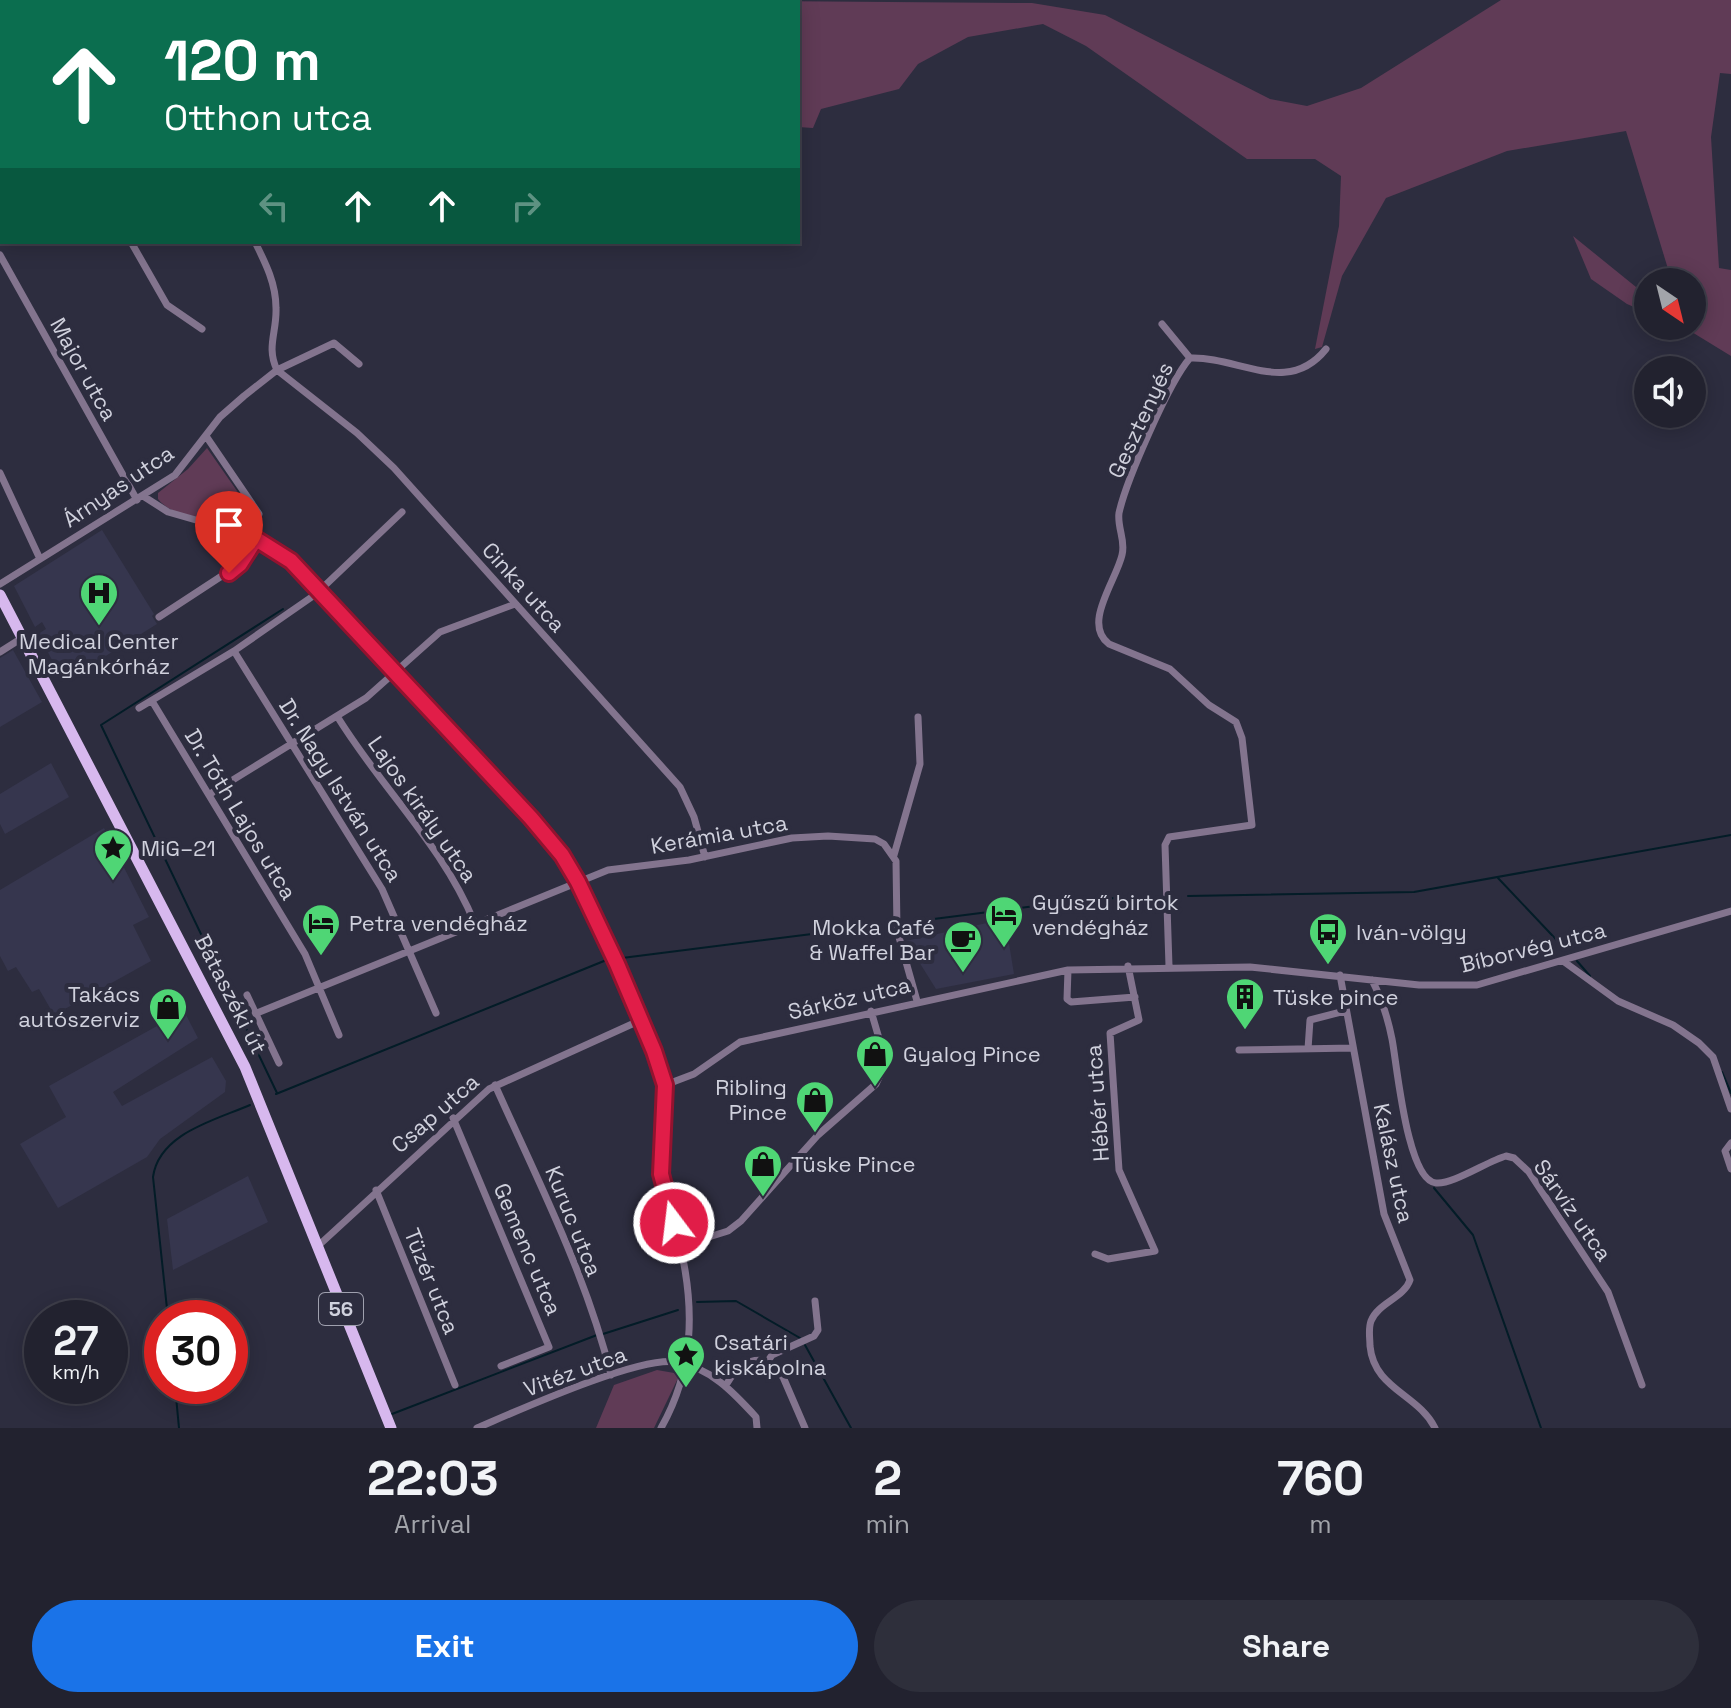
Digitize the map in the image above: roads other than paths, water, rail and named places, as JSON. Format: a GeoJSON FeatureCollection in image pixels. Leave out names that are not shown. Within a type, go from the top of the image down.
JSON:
{"type":"FeatureCollection","features":[{"type":"Feature","properties":{"kind":"main road","name":"Bátaszéki út"},"geometry":{"type":"LineString","coordinates":[[0,595],[195,967],[257,1094],[391,1428]]}},
{"type":"Feature","properties":{"kind":"street"},"geometry":{"type":"LineString","coordinates":[[132,244],[167,305],[202,329]]}},
{"type":"Feature","properties":{"kind":"street"},"geometry":{"type":"LineString","coordinates":[[256,244],[275,293],[276,312],[270,342],[277,370]]}},
{"type":"Feature","properties":{"kind":"street","name":"Major utca"},"geometry":{"type":"LineString","coordinates":[[0,255],[140,498]]}},
{"type":"Feature","properties":{"kind":"street"},"geometry":{"type":"LineString","coordinates":[[1162,324],[1190,358]]}},
{"type":"Feature","properties":{"kind":"street","name":"Árnyas utca"},"geometry":{"type":"LineString","coordinates":[[0,584],[185,467],[220,417],[277,370],[334,343],[359,364]]}},
{"type":"Feature","properties":{"kind":"street","name":"Gesztenyés"},"geometry":{"type":"LineString","coordinates":[[1169,966],[1165,845],[1169,837],[1252,825],[1242,738],[1236,722],[1209,705],[1170,669],[1109,644],[1102,638],[1098,624],[1124,546],[1119,514],[1131,471],[1190,358],[1240,368],[1297,372],[1315,362],[1326,349]]}},
{"type":"Feature","properties":{"kind":"street","name":"Cinka utca"},"geometry":{"type":"LineString","coordinates":[[277,370],[357,433],[394,468],[680,787],[694,817],[705,857]]}},
{"type":"Feature","properties":{"kind":"street"},"geometry":{"type":"LineString","coordinates":[[159,617],[240,564],[254,538],[259,514],[206,436]]}},
{"type":"Feature","properties":{"kind":"street"},"geometry":{"type":"LineString","coordinates":[[0,473],[40,559]]}},
{"type":"Feature","properties":{"kind":"street"},"geometry":{"type":"LineString","coordinates":[[140,498],[168,512],[254,538],[291,561],[531,818],[562,855],[578,882],[641,1020],[665,1085],[661,1174],[680,1246],[690,1315],[686,1365],[677,1396],[661,1428]]}},
{"type":"Feature","properties":{"kind":"street"},"geometry":{"type":"LineString","coordinates":[[139,708],[234,651],[321,590],[402,512]]}},
{"type":"Feature","properties":{"kind":"street"},"geometry":{"type":"LineString","coordinates":[[210,794],[337,716],[396,672],[440,632],[515,604]]}},
{"type":"Feature","properties":{"kind":"street"},"geometry":{"type":"LineString","coordinates":[[0,652],[22,638]]}},
{"type":"Feature","properties":{"kind":"street","name":"Dr. Nagy István utca"},"geometry":{"type":"LineString","coordinates":[[234,651],[382,889],[412,951]]}},
{"type":"Feature","properties":{"kind":"street","name":"Dr. Tóth Lajos utca"},"geometry":{"type":"LineString","coordinates":[[152,701],[305,954],[321,988]]}},
{"type":"Feature","properties":{"kind":"street","name":"Lajos király utca"},"geometry":{"type":"LineString","coordinates":[[337,716],[363,759],[460,887],[475,924]]}},
{"type":"Feature","properties":{"kind":"street"},"geometry":{"type":"LineString","coordinates":[[917,1001],[897,930],[894,855],[920,764],[918,717]]}},
{"type":"Feature","properties":{"kind":"street","name":"Kerámia utca"},"geometry":{"type":"LineString","coordinates":[[257,1013],[608,870],[705,857],[792,838],[828,836],[875,839],[894,855]]}},
{"type":"Feature","properties":{"kind":"street","name":"Bíborvég utca"},"geometry":{"type":"LineString","coordinates":[[1340,975],[1419,985],[1477,985],[1731,911]]}},
{"type":"Feature","properties":{"kind":"street"},"geometry":{"type":"LineString","coordinates":[[412,951],[436,1013]]}},
{"type":"Feature","properties":{"kind":"street"},"geometry":{"type":"LineString","coordinates":[[1563,961],[1618,1001],[1673,1025],[1699,1043],[1713,1057],[1731,1109]]}},
{"type":"Feature","properties":{"kind":"street"},"geometry":{"type":"LineString","coordinates":[[1068,970],[1067,999],[1071,1002],[1135,997],[1128,966]]}},
{"type":"Feature","properties":{"kind":"street","name":"Sárköz utca"},"geometry":{"type":"LineString","coordinates":[[665,1085],[694,1074],[740,1042],[1068,970],[1128,966],[1250,967],[1340,975]]}},
{"type":"Feature","properties":{"kind":"street","name":"Kalász utca"},"geometry":{"type":"LineString","coordinates":[[1340,975],[1384,1214],[1410,1280],[1407,1288],[1373,1316],[1369,1325],[1372,1362],[1383,1380],[1424,1411],[1435,1428]]}},
{"type":"Feature","properties":{"kind":"street","name":"Sárvíz utca"},"geometry":{"type":"LineString","coordinates":[[1372,980],[1392,1037],[1410,1141],[1423,1175],[1436,1183],[1443,1182],[1506,1156],[1521,1165],[1564,1222],[1608,1292],[1642,1385]]}},
{"type":"Feature","properties":{"kind":"street"},"geometry":{"type":"LineString","coordinates":[[321,988],[339,1035]]}},
{"type":"Feature","properties":{"kind":"street"},"geometry":{"type":"LineString","coordinates":[[247,995],[279,1063]]}},
{"type":"Feature","properties":{"kind":"street","name":"Hébér utca"},"geometry":{"type":"LineString","coordinates":[[1095,1254],[1108,1259],[1155,1251],[1122,1180],[1114,1108],[1110,1033],[1139,1020],[1135,997]]}},
{"type":"Feature","properties":{"kind":"street"},"geometry":{"type":"LineString","coordinates":[[680,1246],[728,1231],[741,1221],[818,1135],[876,1084],[882,1071],[883,1052],[871,1011]]}},
{"type":"Feature","properties":{"kind":"street"},"geometry":{"type":"LineString","coordinates":[[1308,1049],[1310,1020],[1345,1011]]}},
{"type":"Feature","properties":{"kind":"street","name":"Csap utca"},"geometry":{"type":"LineString","coordinates":[[318,1246],[453,1118],[495,1085],[641,1020]]}},
{"type":"Feature","properties":{"kind":"street"},"geometry":{"type":"LineString","coordinates":[[1239,1050],[1353,1048]]}},
{"type":"Feature","properties":{"kind":"street","name":"Kuruc utca"},"geometry":{"type":"LineString","coordinates":[[495,1085],[519,1135],[598,1328],[611,1375]]}},
{"type":"Feature","properties":{"kind":"street","name":"Gemenc utca"},"geometry":{"type":"LineString","coordinates":[[453,1118],[549,1347],[501,1366]]}},
{"type":"Feature","properties":{"kind":"street"},"geometry":{"type":"LineString","coordinates":[[1731,1143],[1725,1151],[1731,1169]]}},
{"type":"Feature","properties":{"kind":"street","name":"Tüzér utca"},"geometry":{"type":"LineString","coordinates":[[376,1190],[455,1385]]}},
{"type":"Feature","properties":{"kind":"street"},"geometry":{"type":"LineString","coordinates":[[768,1361],[772,1355],[814,1336],[818,1330],[815,1301]]}},
{"type":"Feature","properties":{"kind":"street"},"geometry":{"type":"LineString","coordinates":[[726,1385],[742,1364],[753,1359],[768,1361],[783,1377],[805,1428]]}},
{"type":"Feature","properties":{"kind":"street","name":"Vitéz utca"},"geometry":{"type":"LineString","coordinates":[[477,1428],[611,1375],[663,1361],[686,1365]]}},
{"type":"Feature","properties":{"kind":"street"},"geometry":{"type":"LineString","coordinates":[[686,1365],[726,1385],[756,1417],[757,1428]]}},
{"type":"Feature","properties":{"kind":"waterway"},"geometry":{"type":"LineString","coordinates":[[277,1093],[101,725],[283,609]]}},
{"type":"Feature","properties":{"kind":"waterway"},"geometry":{"type":"LineString","coordinates":[[1188,896],[1414,892],[1731,835]]}},
{"type":"Feature","properties":{"kind":"waterway"},"geometry":{"type":"LineString","coordinates":[[1498,878],[1566,950]]}},
{"type":"Feature","properties":{"kind":"waterway"},"geometry":{"type":"LineString","coordinates":[[918,921],[1089,899],[1150,897]]}},
{"type":"Feature","properties":{"kind":"waterway"},"geometry":{"type":"LineString","coordinates":[[622,958],[876,926]]}},
{"type":"Feature","properties":{"kind":"waterway"},"geometry":{"type":"LineString","coordinates":[[276,1094],[604,961]]}},
{"type":"Feature","properties":{"kind":"waterway"},"geometry":{"type":"LineString","coordinates":[[1577,961],[1590,976]]}},
{"type":"Feature","properties":{"kind":"waterway"},"geometry":{"type":"LineString","coordinates":[[1722,1072],[1731,1093]]}},
{"type":"Feature","properties":{"kind":"waterway"},"geometry":{"type":"LineString","coordinates":[[166,1300],[153,1177],[157,1162],[166,1149],[191,1130],[250,1105]]}},
{"type":"Feature","properties":{"kind":"waterway"},"geometry":{"type":"LineString","coordinates":[[1434,1188],[1473,1235],[1541,1428]]}},
{"type":"Feature","properties":{"kind":"waterway"},"geometry":{"type":"LineString","coordinates":[[697,1302],[736,1301],[800,1338]]}},
{"type":"Feature","properties":{"kind":"waterway"},"geometry":{"type":"LineString","coordinates":[[603,1334],[678,1310]]}},
{"type":"Feature","properties":{"kind":"waterway"},"geometry":{"type":"LineString","coordinates":[[392,1414],[597,1335]]}},
{"type":"Feature","properties":{"kind":"waterway"},"geometry":{"type":"LineString","coordinates":[[805,1345],[851,1428]]}},
{"type":"Feature","properties":{"kind":"waterway"},"geometry":{"type":"LineString","coordinates":[[177,1404],[179,1428]]}},
{"type":"Feature","properties":{"kind":"place","name":"Medical Center Magánkórház"},"geometry":{"type":"Point","coordinates":[99,627]}},
{"type":"Feature","properties":{"kind":"place","name":"MiG–21"},"geometry":{"type":"Point","coordinates":[113,882]}},
{"type":"Feature","properties":{"kind":"place","name":"Gyűszű birtok vendégház"},"geometry":{"type":"Point","coordinates":[1004,949]}},
{"type":"Feature","properties":{"kind":"place","name":"Petra vendégház"},"geometry":{"type":"Point","coordinates":[321,957]}},
{"type":"Feature","properties":{"kind":"place","name":"Iván-völgy"},"geometry":{"type":"Point","coordinates":[1328,966]}},
{"type":"Feature","properties":{"kind":"place","name":"Mokka Café & Waffel Bar"},"geometry":{"type":"Point","coordinates":[963,974]}},
{"type":"Feature","properties":{"kind":"place","name":"Tüske pince"},"geometry":{"type":"Point","coordinates":[1245,1031]}},
{"type":"Feature","properties":{"kind":"place","name":"Takács autószerviz"},"geometry":{"type":"Point","coordinates":[168,1041]}},
{"type":"Feature","properties":{"kind":"place","name":"Gyalog Pince"},"geometry":{"type":"Point","coordinates":[875,1088]}},
{"type":"Feature","properties":{"kind":"place","name":"Ribling Pince"},"geometry":{"type":"Point","coordinates":[815,1134]}},
{"type":"Feature","properties":{"kind":"place","name":"Tüske Pince"},"geometry":{"type":"Point","coordinates":[763,1198]}},
{"type":"Feature","properties":{"kind":"place","name":"Csatári kiskápolna"},"geometry":{"type":"Point","coordinates":[686,1389]}}]}
